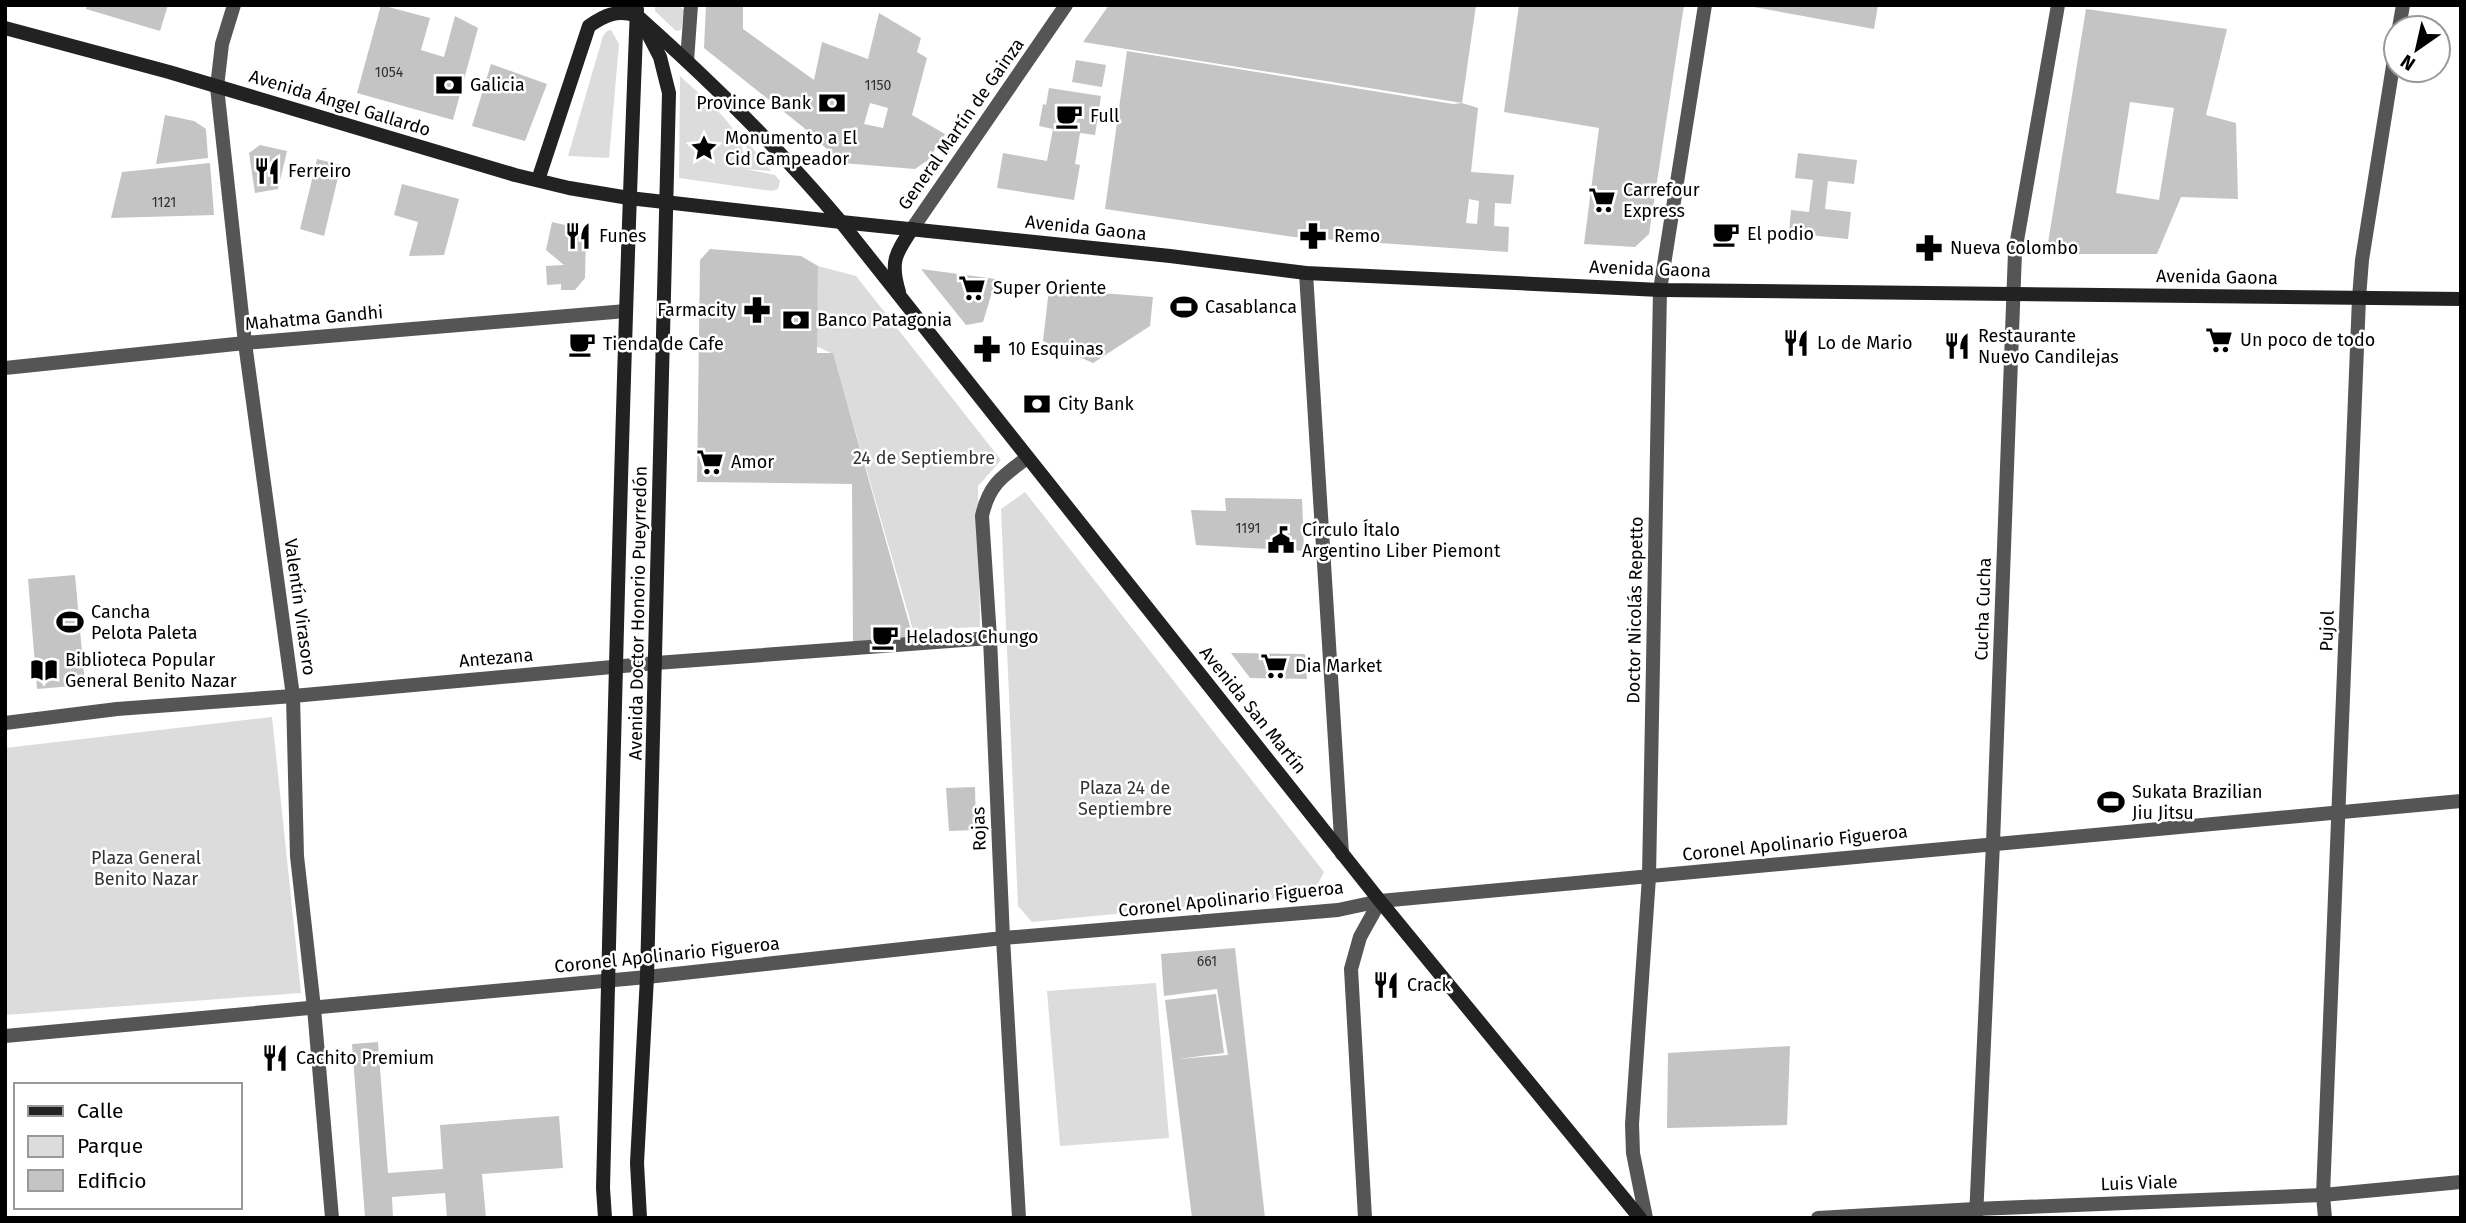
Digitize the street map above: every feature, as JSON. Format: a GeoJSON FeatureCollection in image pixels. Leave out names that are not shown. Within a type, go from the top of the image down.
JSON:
{"type":"FeatureCollection","features":[{"type":"Feature","properties":{"kind":"main road"},"geometry":{"type":"LineString","coordinates":[[538,180],[589,26],[604,15],[633,9],[799,172],[841,222]]}},
{"type":"Feature","properties":{"kind":"main road","name":"Avenida Doctor Honorio Pueyrredón"},"geometry":{"type":"LineString","coordinates":[[605,1218],[603,1188],[633,9]]}},
{"type":"Feature","properties":{"kind":"main road","name":"Avenida Doctor Honorio Pueyrredón"},"geometry":{"type":"LineString","coordinates":[[633,9],[651,36],[660,57],[669,93],[648,978],[637,1163],[640,1218]]}},
{"type":"Feature","properties":{"kind":"main road","name":"Avenida Ángel Gallardo"},"geometry":{"type":"LineString","coordinates":[[5,28],[217,86],[538,180],[629,198],[667,201]]}},
{"type":"Feature","properties":{"kind":"main road","name":"Avenida Gaona"},"geometry":{"type":"LineString","coordinates":[[667,201],[1306,273],[1660,290],[2461,299]]}},
{"type":"Feature","properties":{"kind":"main road","name":"Avenida San Martín"},"geometry":{"type":"LineString","coordinates":[[841,222],[1380,901],[1640,1218]]}},
{"type":"Feature","properties":{"kind":"main road"},"geometry":{"type":"LineString","coordinates":[[902,301],[893,267],[898,251],[912,229]]}},
{"type":"Feature","properties":{"kind":"street","name":"Valentín Virasoro"},"geometry":{"type":"LineString","coordinates":[[234,5],[222,44],[217,86],[245,343],[293,696],[297,856],[314,1008],[332,1218]]}},
{"type":"Feature","properties":{"kind":"street"},"geometry":{"type":"LineString","coordinates":[[687,61],[691,5]]}},
{"type":"Feature","properties":{"kind":"street","name":"General Martín de Gainza"},"geometry":{"type":"LineString","coordinates":[[912,229],[1066,5]]}},
{"type":"Feature","properties":{"kind":"street","name":"Doctor Nicolás Repetto"},"geometry":{"type":"LineString","coordinates":[[1646,1218],[1633,1153],[1632,1124],[1649,877],[1660,290],[1705,5]]}},
{"type":"Feature","properties":{"kind":"street","name":"Cucha Cucha"},"geometry":{"type":"LineString","coordinates":[[1976,1213],[2015,252],[2058,5]]}},
{"type":"Feature","properties":{"kind":"street","name":"Pujol"},"geometry":{"type":"LineString","coordinates":[[2325,1218],[2323,1195],[2359,298],[2362,260],[2390,84]]}},
{"type":"Feature","properties":{"kind":"street"},"geometry":{"type":"LineString","coordinates":[[1306,273],[1342,853]]}},
{"type":"Feature","properties":{"kind":"street","name":"Mahatma Gandhi"},"geometry":{"type":"LineString","coordinates":[[5,368],[245,343],[626,311]]}},
{"type":"Feature","properties":{"kind":"street","name":"Rojas"},"geometry":{"type":"LineString","coordinates":[[1019,1218],[982,516],[986,497],[997,481],[1027,458]]}},
{"type":"Feature","properties":{"kind":"street","name":"Antezana"},"geometry":{"type":"LineString","coordinates":[[5,723],[117,709],[293,696],[617,666],[990,638]]}},
{"type":"Feature","properties":{"kind":"street","name":"Coronel Apolinario Figueroa"},"geometry":{"type":"LineString","coordinates":[[5,1036],[608,982],[1003,938],[1338,909],[1380,901],[2461,801]]}},
{"type":"Feature","properties":{"kind":"street"},"geometry":{"type":"LineString","coordinates":[[1365,1218],[1351,969],[1360,937],[1380,901]]}},
{"type":"Feature","properties":{"kind":"street","name":"Luis Viale"},"geometry":{"type":"LineString","coordinates":[[1818,1218],[1976,1213],[2323,1195],[2461,1182]]}},
{"type":"Feature","properties":{"kind":"green space"},"geometry":{"type":"Polygon","coordinates":[[[655,5],[678,5],[684,10],[681,30],[676,31],[655,11],[655,5]]]}},
{"type":"Feature","properties":{"kind":"green space"},"geometry":{"type":"Polygon","coordinates":[[[611,30],[619,44],[609,158],[568,156],[603,36],[611,30]]]}},
{"type":"Feature","properties":{"kind":"green space"},"geometry":{"type":"Polygon","coordinates":[[[680,76],[712,105],[731,127],[743,151],[745,165],[748,152],[743,136],[771,171],[745,169],[775,175],[780,181],[778,189],[772,191],[679,178],[680,76]]]}},
{"type":"Feature","properties":{"kind":"green space","name":"24 de Septiembre"},"geometry":{"type":"Polygon","coordinates":[[[818,266],[856,276],[1001,460],[978,486],[980,627],[913,630],[833,354],[816,346],[818,266]]]}},
{"type":"Feature","properties":{"kind":"green space","name":"Plaza 24 de Septiembre"},"geometry":{"type":"Polygon","coordinates":[[[1025,492],[1324,872],[1312,895],[1032,922],[1018,906],[1001,509],[1025,492]]]}},
{"type":"Feature","properties":{"kind":"green space","name":"Plaza General Benito Nazar"},"geometry":{"type":"Polygon","coordinates":[[[272,717],[301,993],[5,1015],[5,748],[272,717]]]}},
{"type":"Feature","properties":{"kind":"green space"},"geometry":{"type":"Polygon","coordinates":[[[1156,983],[1169,1138],[1060,1146],[1047,991],[1156,983]]]}},
{"type":"Feature","properties":{"kind":"building"},"geometry":{"type":"Polygon","coordinates":[[[87,5],[168,5],[160,31],[86,9],[87,5]]]}},
{"type":"Feature","properties":{"kind":"building"},"geometry":{"type":"Polygon","coordinates":[[[381,5],[430,18],[421,50],[444,57],[455,16],[478,28],[453,120],[357,93],[381,5]]]}},
{"type":"Feature","properties":{"kind":"building"},"geometry":{"type":"Polygon","coordinates":[[[706,5],[743,5],[743,29],[814,80],[822,42],[868,59],[879,13],[921,38],[917,52],[927,58],[912,115],[945,134],[928,160],[915,169],[842,163],[803,127],[704,48],[706,5]],[[870,103],[864,124],[883,128],[888,108],[870,103]]]}},
{"type":"Feature","properties":{"kind":"building"},"geometry":{"type":"Polygon","coordinates":[[[1109,5],[1476,5],[1462,103],[1083,42],[1109,5]]]}},
{"type":"Feature","properties":{"kind":"building"},"geometry":{"type":"Polygon","coordinates":[[[1519,5],[1684,5],[1649,234],[1635,247],[1584,244],[1599,128],[1504,112],[1519,5]]]}},
{"type":"Feature","properties":{"kind":"building"},"geometry":{"type":"Polygon","coordinates":[[[1743,5],[1878,5],[1874,29],[1743,5]]]}},
{"type":"Feature","properties":{"kind":"building"},"geometry":{"type":"Polygon","coordinates":[[[2086,9],[2227,29],[2206,115],[2236,123],[2238,199],[2181,197],[2157,254],[2050,254],[2047,249],[2086,9]],[[2130,102],[2116,193],[2159,200],[2174,108],[2130,102]]]}},
{"type":"Feature","properties":{"kind":"building"},"geometry":{"type":"Polygon","coordinates":[[[1127,51],[1453,104],[1462,103],[1478,108],[1471,172],[1514,175],[1511,204],[1495,203],[1494,226],[1509,227],[1508,252],[1294,237],[1105,209],[1127,51]],[[1469,199],[1466,223],[1477,224],[1479,201],[1469,199]]]}},
{"type":"Feature","properties":{"kind":"building"},"geometry":{"type":"Polygon","coordinates":[[[1076,60],[1106,65],[1102,87],[1072,82],[1076,60]]]}},
{"type":"Feature","properties":{"kind":"building"},"geometry":{"type":"Polygon","coordinates":[[[491,64],[547,84],[525,141],[472,126],[491,64]]]}},
{"type":"Feature","properties":{"kind":"building"},"geometry":{"type":"Polygon","coordinates":[[[1049,88],[1101,96],[1095,135],[1080,133],[1075,164],[1080,165],[1074,200],[997,188],[1003,153],[1047,161],[1053,129],[1039,126],[1049,88]]]}},
{"type":"Feature","properties":{"kind":"building"},"geometry":{"type":"Polygon","coordinates":[[[165,115],[194,121],[206,129],[208,158],[156,164],[165,115]]]}},
{"type":"Feature","properties":{"kind":"building","name":"Ferreiro"},"geometry":{"type":"Polygon","coordinates":[[[260,145],[287,151],[278,189],[255,193],[249,153],[260,145]]]}},
{"type":"Feature","properties":{"kind":"building"},"geometry":{"type":"Polygon","coordinates":[[[1798,153],[1857,160],[1854,184],[1828,181],[1825,209],[1851,212],[1848,239],[1789,233],[1791,210],[1809,212],[1813,180],[1795,178],[1798,153]]]}},
{"type":"Feature","properties":{"kind":"building"},"geometry":{"type":"Polygon","coordinates":[[[317,159],[341,165],[324,236],[300,229],[317,159]]]}},
{"type":"Feature","properties":{"kind":"building"},"geometry":{"type":"Polygon","coordinates":[[[210,163],[214,215],[111,218],[122,172],[210,163]]]}},
{"type":"Feature","properties":{"kind":"building"},"geometry":{"type":"Polygon","coordinates":[[[402,184],[459,199],[444,255],[409,256],[418,222],[394,215],[402,184]]]}},
{"type":"Feature","properties":{"kind":"building"},"geometry":{"type":"Polygon","coordinates":[[[552,222],[578,228],[586,235],[585,278],[575,290],[561,290],[561,284],[547,285],[546,266],[564,265],[546,250],[552,222]]]}},
{"type":"Feature","properties":{"kind":"building"},"geometry":{"type":"Polygon","coordinates":[[[710,249],[801,256],[818,266],[817,353],[833,353],[913,637],[853,647],[852,484],[697,482],[700,260],[710,249]]]}},
{"type":"Feature","properties":{"kind":"building"},"geometry":{"type":"Polygon","coordinates":[[[921,269],[996,279],[983,322],[966,325],[921,269]]]}},
{"type":"Feature","properties":{"kind":"building"},"geometry":{"type":"Polygon","coordinates":[[[1049,289],[1153,297],[1150,326],[1093,363],[1043,341],[1049,289]]]}},
{"type":"Feature","properties":{"kind":"building"},"geometry":{"type":"Polygon","coordinates":[[[1225,498],[1302,499],[1304,551],[1196,545],[1191,510],[1226,511],[1225,498]]]}},
{"type":"Feature","properties":{"kind":"building"},"geometry":{"type":"Polygon","coordinates":[[[75,575],[85,685],[37,689],[28,579],[75,575]]]}},
{"type":"Feature","properties":{"kind":"building","name":"Dia Market"},"geometry":{"type":"Polygon","coordinates":[[[1231,653],[1305,654],[1307,679],[1250,678],[1231,653]]]}},
{"type":"Feature","properties":{"kind":"building"},"geometry":{"type":"Polygon","coordinates":[[[975,787],[976,830],[949,831],[946,788],[975,787]]]}},
{"type":"Feature","properties":{"kind":"building"},"geometry":{"type":"Polygon","coordinates":[[[1235,948],[1265,1218],[1192,1218],[1165,1000],[1216,994],[1224,1053],[1178,1059],[1228,1055],[1217,989],[1164,996],[1161,954],[1235,948]]]}},
{"type":"Feature","properties":{"kind":"building"},"geometry":{"type":"Polygon","coordinates":[[[378,1042],[388,1173],[443,1169],[440,1125],[559,1116],[563,1168],[482,1174],[486,1218],[447,1218],[445,1193],[392,1197],[393,1218],[365,1218],[352,1044],[378,1042]]]}},
{"type":"Feature","properties":{"kind":"building"},"geometry":{"type":"Polygon","coordinates":[[[1790,1046],[1787,1125],[1667,1128],[1668,1053],[1790,1046]]]}},
{"type":"Feature","properties":{"kind":"place","name":"Galicia"},"geometry":{"type":"Point","coordinates":[449,85]}},
{"type":"Feature","properties":{"kind":"place","name":"Province Bank"},"geometry":{"type":"Point","coordinates":[832,103]}},
{"type":"Feature","properties":{"kind":"place","name":"Full"},"geometry":{"type":"Point","coordinates":[1069,116]}},
{"type":"Feature","properties":{"kind":"place","name":"Monumento a El Cid Campeador"},"geometry":{"type":"Point","coordinates":[704,148]}},
{"type":"Feature","properties":{"kind":"place","name":"Ferreiro"},"geometry":{"type":"Point","coordinates":[267,171]}},
{"type":"Feature","properties":{"kind":"place","name":"Carrefour Express"},"geometry":{"type":"Point","coordinates":[1602,200]}},
{"type":"Feature","properties":{"kind":"place","name":"El podio"},"geometry":{"type":"Point","coordinates":[1726,234]}},
{"type":"Feature","properties":{"kind":"place","name":"Funes"},"geometry":{"type":"Point","coordinates":[578,236]}},
{"type":"Feature","properties":{"kind":"place","name":"Remo"},"geometry":{"type":"Point","coordinates":[1313,236]}},
{"type":"Feature","properties":{"kind":"place","name":"Nueva Colombo"},"geometry":{"type":"Point","coordinates":[1929,248]}},
{"type":"Feature","properties":{"kind":"place","name":"Super Oriente"},"geometry":{"type":"Point","coordinates":[972,288]}},
{"type":"Feature","properties":{"kind":"place","name":"Casablanca"},"geometry":{"type":"Point","coordinates":[1184,307]}},
{"type":"Feature","properties":{"kind":"place","name":"Farmacity"},"geometry":{"type":"Point","coordinates":[757,310]}},
{"type":"Feature","properties":{"kind":"place","name":"Banco Patagonia"},"geometry":{"type":"Point","coordinates":[796,320]}},
{"type":"Feature","properties":{"kind":"place","name":"Un poco de todo"},"geometry":{"type":"Point","coordinates":[2219,340]}},
{"type":"Feature","properties":{"kind":"place","name":"Lo de Mario"},"geometry":{"type":"Point","coordinates":[1796,343]}},
{"type":"Feature","properties":{"kind":"place","name":"Tienda de Cafe"},"geometry":{"type":"Point","coordinates":[582,344]}},
{"type":"Feature","properties":{"kind":"place","name":"Restaurante Nuevo Candilejas"},"geometry":{"type":"Point","coordinates":[1957,346]}},
{"type":"Feature","properties":{"kind":"place","name":"10 Esquinas"},"geometry":{"type":"Point","coordinates":[987,349]}},
{"type":"Feature","properties":{"kind":"place","name":"City Bank"},"geometry":{"type":"Point","coordinates":[1037,404]}},
{"type":"Feature","properties":{"kind":"place","name":"Amor"},"geometry":{"type":"Point","coordinates":[710,462]}},
{"type":"Feature","properties":{"kind":"place","name":"Círculo Ítalo Argentino Liber Piemont"},"geometry":{"type":"Point","coordinates":[1281,540]}},
{"type":"Feature","properties":{"kind":"place","name":"Cancha Pelota Paleta"},"geometry":{"type":"Point","coordinates":[70,622]}},
{"type":"Feature","properties":{"kind":"place","name":"Helados Chungo"},"geometry":{"type":"Point","coordinates":[885,637]}},
{"type":"Feature","properties":{"kind":"place","name":"Dia Market"},"geometry":{"type":"Point","coordinates":[1274,666]}},
{"type":"Feature","properties":{"kind":"place","name":"Biblioteca Popular General Benito Nazar"},"geometry":{"type":"Point","coordinates":[44,670]}},
{"type":"Feature","properties":{"kind":"place","name":"Sukata Brazilian Jiu Jitsu"},"geometry":{"type":"Point","coordinates":[2111,802]}},
{"type":"Feature","properties":{"kind":"place","name":"Crack"},"geometry":{"type":"Point","coordinates":[1386,985]}},
{"type":"Feature","properties":{"kind":"place","name":"Cachito Premium"},"geometry":{"type":"Point","coordinates":[275,1058]}}]}
